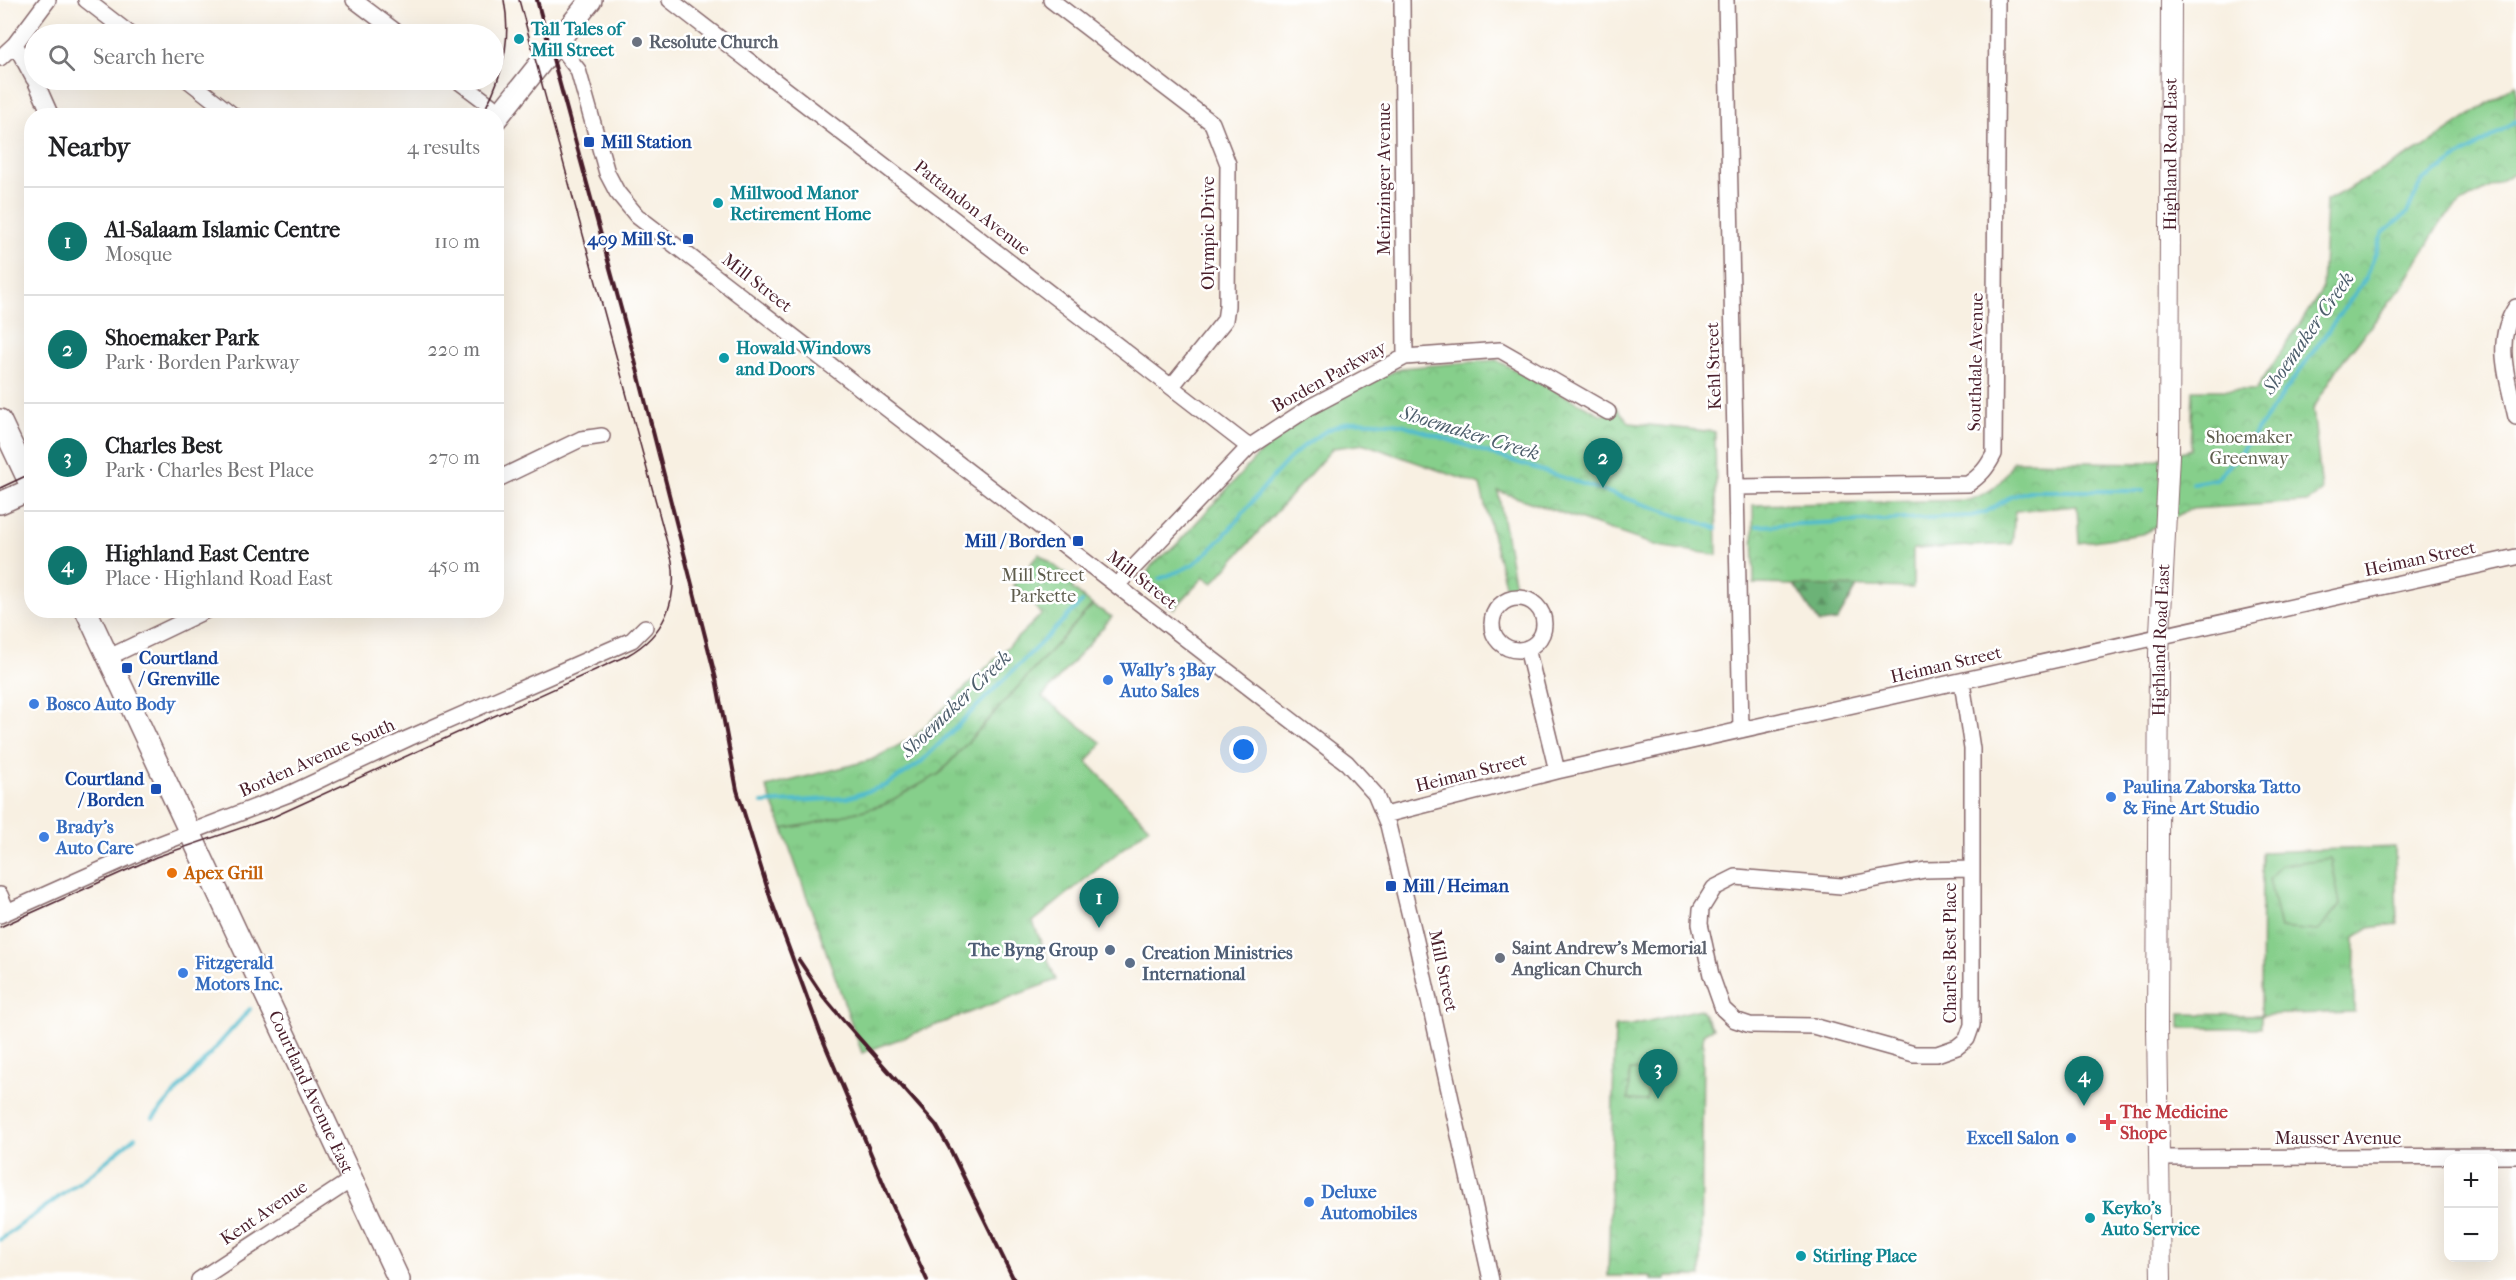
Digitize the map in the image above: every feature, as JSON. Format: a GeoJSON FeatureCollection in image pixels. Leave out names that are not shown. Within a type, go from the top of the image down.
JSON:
{"type":"FeatureCollection","features":[{"type":"Feature","properties":{"kind":"main road"},"geometry":{"type":"LineString","coordinates":[[504,110],[591,0]]}},
{"type":"Feature","properties":{"kind":"main road"},"geometry":{"type":"LineString","coordinates":[[0,420],[24,472]]}},
{"type":"Feature","properties":{"kind":"main road"},"geometry":{"type":"LineString","coordinates":[[0,503],[24,492]]}},
{"type":"Feature","properties":{"kind":"main road","name":"Courtland Avenue East"},"geometry":{"type":"LineString","coordinates":[[90,618],[399,1280]]}},
{"type":"Feature","properties":{"kind":"street"},"geometry":{"type":"LineString","coordinates":[[30,24],[48,0]]}},
{"type":"Feature","properties":{"kind":"street"},"geometry":{"type":"LineString","coordinates":[[86,0],[117,24]]}},
{"type":"Feature","properties":{"kind":"street"},"geometry":{"type":"LineString","coordinates":[[354,0],[386,24]]}},
{"type":"Feature","properties":{"kind":"street","name":"Pattandon Avenue"},"geometry":{"type":"LineString","coordinates":[[669,0],[1249,447]]}},
{"type":"Feature","properties":{"kind":"street","name":"Olympic Drive"},"geometry":{"type":"LineString","coordinates":[[1051,0],[1212,123],[1228,164],[1225,320],[1172,386]]}},
{"type":"Feature","properties":{"kind":"street","name":"Meinzinger Avenue"},"geometry":{"type":"LineString","coordinates":[[1402,0],[1405,357]]}},
{"type":"Feature","properties":{"kind":"street","name":"Kehl Street"},"geometry":{"type":"LineString","coordinates":[[1726,0],[1731,279],[1738,487],[1741,730]]}},
{"type":"Feature","properties":{"kind":"street","name":"Southdale Avenue"},"geometry":{"type":"LineString","coordinates":[[1738,487],[1968,484],[1985,472],[1994,454],[1997,0]]}},
{"type":"Feature","properties":{"kind":"street","name":"Highland Road East"},"geometry":{"type":"LineString","coordinates":[[2161,1280],[2157,1028],[2159,638],[2169,455],[2171,0]]}},
{"type":"Feature","properties":{"kind":"street"},"geometry":{"type":"LineString","coordinates":[[0,58],[24,32]]}},
{"type":"Feature","properties":{"kind":"street","name":"Mill Street"},"geometry":{"type":"LineString","coordinates":[[557,43],[578,70],[607,173],[617,192],[638,216],[1347,764],[1375,794],[1384,815],[1416,941],[1491,1280]]}},
{"type":"Feature","properties":{"kind":"street"},"geometry":{"type":"LineString","coordinates":[[15,44],[24,60]]}},
{"type":"Feature","properties":{"kind":"street"},"geometry":{"type":"LineString","coordinates":[[40,90],[48,108]]}},
{"type":"Feature","properties":{"kind":"street"},"geometry":{"type":"LineString","coordinates":[[201,90],[224,108]]}},
{"type":"Feature","properties":{"kind":"street"},"geometry":{"type":"LineString","coordinates":[[469,90],[490,108]]}},
{"type":"Feature","properties":{"kind":"street"},"geometry":{"type":"LineString","coordinates":[[2516,307],[2510,316],[2503,338],[2504,360],[2516,417]]}},
{"type":"Feature","properties":{"kind":"street","name":"Borden Parkway"},"geometry":{"type":"LineString","coordinates":[[1117,585],[1249,447],[1310,407],[1405,357],[1500,350],[1608,412]]}},
{"type":"Feature","properties":{"kind":"street"},"geometry":{"type":"LineString","coordinates":[[504,476],[581,440],[602,436]]}},
{"type":"Feature","properties":{"kind":"street","name":"Heiman Street"},"geometry":{"type":"LineString","coordinates":[[1384,815],[1557,771],[2516,557]]}},
{"type":"Feature","properties":{"kind":"street"},"geometry":{"type":"LineString","coordinates":[[107,658],[190,618]]}},
{"type":"Feature","properties":{"kind":"street","name":"Borden Avenue South"},"geometry":{"type":"LineString","coordinates":[[4,913],[152,847],[289,794],[409,738],[632,640],[645,627]]}},
{"type":"Feature","properties":{"kind":"street"},"geometry":{"type":"LineString","coordinates":[[1527,648],[1557,771]]}},
{"type":"Feature","properties":{"kind":"street","name":"Charles Best Place"},"geometry":{"type":"LineString","coordinates":[[1962,682],[1972,749],[1970,869],[1972,1025],[1967,1039],[1957,1047],[1937,1054],[1914,1054],[1813,1026],[1750,1025],[1735,1020],[1723,1009],[1700,924],[1701,909],[1714,888],[1736,877],[1841,886],[1925,870],[1970,869]]}},
{"type":"Feature","properties":{"kind":"street"},"geometry":{"type":"LineString","coordinates":[[0,895],[4,913]]}},
{"type":"Feature","properties":{"kind":"street","name":"Mausser Avenue"},"geometry":{"type":"LineString","coordinates":[[2160,1158],[2516,1156]]}},
{"type":"Feature","properties":{"kind":"street","name":"Kent Avenue"},"geometry":{"type":"LineString","coordinates":[[200,1280],[217,1275],[351,1180]]}},
{"type":"Feature","properties":{"kind":"green space","name":"Shoemaker Greenway"},"geometry":{"type":"Polygon","coordinates":[[[2516,84],[2516,172],[2461,203],[2440,223],[2403,286],[2341,363],[2313,409],[2322,492],[2307,502],[2190,509],[2142,534],[2079,543],[2077,506],[2015,511],[2012,544],[1913,549],[1913,588],[1754,584],[1753,505],[1969,500],[1996,486],[2005,476],[2013,461],[2144,463],[2191,449],[2193,390],[2256,390],[2322,290],[2326,201],[2424,147],[2516,84]]]}},
{"type":"Feature","properties":{"kind":"green space"},"geometry":{"type":"Polygon","coordinates":[[[1496,360],[1602,415],[1616,407],[1630,423],[1715,432],[1717,555],[1657,546],[1498,491],[1515,587],[1506,589],[1480,485],[1365,444],[1333,448],[1213,583],[1204,577],[1174,609],[1147,591],[1143,579],[1152,565],[1175,546],[1269,443],[1323,405],[1401,368],[1496,360]]]}},
{"type":"Feature","properties":{"kind":"green space","name":"Mill Street Parkette"},"geometry":{"type":"Polygon","coordinates":[[[1039,554],[1076,582],[1072,588],[1092,605],[939,774],[883,805],[783,829],[766,787],[871,760],[913,738],[1042,614],[1013,585],[1039,554]]]}},
{"type":"Feature","properties":{"kind":"green space"},"geometry":{"type":"Polygon","coordinates":[[[1781,565],[1862,579],[1837,621],[1819,623],[1781,565]]]}},
{"type":"Feature","properties":{"kind":"green space"},"geometry":{"type":"Polygon","coordinates":[[[1092,605],[1112,617],[1042,697],[1102,743],[1087,762],[1149,827],[1033,922],[1056,980],[862,1053],[783,829],[811,824],[939,774],[1092,605]]]}},
{"type":"Feature","properties":{"kind":"green space"},"geometry":{"type":"Polygon","coordinates":[[[2395,847],[2397,924],[2369,928],[2355,937],[2354,1012],[2261,1015],[2262,852],[2395,847]]]}},
{"type":"Feature","properties":{"kind":"green space"},"geometry":{"type":"Polygon","coordinates":[[[2331,858],[2340,904],[2318,931],[2280,928],[2269,879],[2280,865],[2331,858]]]}},
{"type":"Feature","properties":{"kind":"green space"},"geometry":{"type":"Polygon","coordinates":[[[1700,1009],[1713,1028],[1703,1034],[1701,1276],[1666,1276],[1666,1280],[1651,1280],[1651,1276],[1608,1276],[1615,1026],[1632,1025],[1700,1009]]]}},
{"type":"Feature","properties":{"kind":"green space"},"geometry":{"type":"Polygon","coordinates":[[[2180,1014],[2261,1015],[2261,1028],[2180,1028],[2180,1014]]]}},
{"type":"Feature","properties":{"kind":"green space"},"geometry":{"type":"Polygon","coordinates":[[[1630,1070],[1649,1072],[1647,1101],[1628,1100],[1630,1070]]]}},
{"type":"Feature","properties":{"kind":"waterway","name":"Shoemaker Creek"},"geometry":{"type":"LineString","coordinates":[[2193,483],[2216,479],[2237,458],[2366,278],[2383,233],[2407,213],[2423,180],[2516,121]]}},
{"type":"Feature","properties":{"kind":"waterway","name":"Shoemaker Creek"},"geometry":{"type":"LineString","coordinates":[[1159,579],[1192,565],[1215,545],[1302,447],[1323,433],[1352,422],[1401,424],[1716,528]]}},
{"type":"Feature","properties":{"kind":"waterway","name":"Shoemaker Creek"},"geometry":{"type":"LineString","coordinates":[[1757,526],[1971,516],[1986,512],[2010,497],[2029,491],[2143,491]]}},
{"type":"Feature","properties":{"kind":"waterway","name":"Shoemaker Creek"},"geometry":{"type":"LineString","coordinates":[[762,803],[847,798],[887,785],[920,763],[1082,602]]}},
{"type":"Feature","properties":{"kind":"waterway","name":"Shoemaker Creek"},"geometry":{"type":"LineString","coordinates":[[153,1118],[250,1009]]}},
{"type":"Feature","properties":{"kind":"waterway","name":"Shoemaker Creek"},"geometry":{"type":"LineString","coordinates":[[0,1240],[93,1172],[135,1137]]}},
{"type":"Feature","properties":{"kind":"tram line"},"geometry":{"type":"LineString","coordinates":[[504,0],[507,30],[504,55]]}},
{"type":"Feature","properties":{"kind":"tram line"},"geometry":{"type":"LineString","coordinates":[[0,927],[156,857],[273,817],[628,655],[651,638],[666,616],[673,590],[672,561],[519,0]]}},
{"type":"Feature","properties":{"kind":"tram line"},"geometry":{"type":"LineString","coordinates":[[485,108],[494,90]]}},
{"type":"Feature","properties":{"kind":"tram line"},"geometry":{"type":"LineString","coordinates":[[0,488],[24,477]]}},
{"type":"Feature","properties":{"kind":"railway"},"geometry":{"type":"LineString","coordinates":[[537,0],[632,349],[716,679],[737,790],[771,900],[821,1035],[892,1204],[927,1280]]}},
{"type":"Feature","properties":{"kind":"railway"},"geometry":{"type":"LineString","coordinates":[[799,960],[823,996],[936,1125],[1014,1280]]}},
{"type":"Feature","properties":{"kind":"place","name":"Tall Tales of Mill Street"},"geometry":{"type":"Point","coordinates":[519,39]}},
{"type":"Feature","properties":{"kind":"place","name":"Resolute Church"},"geometry":{"type":"Point","coordinates":[637,42]}},
{"type":"Feature","properties":{"kind":"place","name":"Mill Station"},"geometry":{"type":"Point","coordinates":[589,142]}},
{"type":"Feature","properties":{"kind":"place","name":"Millwood Manor Retirement Home"},"geometry":{"type":"Point","coordinates":[718,203]}},
{"type":"Feature","properties":{"kind":"place","name":"409 Mill St."},"geometry":{"type":"Point","coordinates":[688,239]}},
{"type":"Feature","properties":{"kind":"place","name":"Howald Windows and Doors"},"geometry":{"type":"Point","coordinates":[724,358]}},
{"type":"Feature","properties":{"kind":"place","name":"Shoemaker Park"},"geometry":{"type":"Point","coordinates":[1603,488]}},
{"type":"Feature","properties":{"kind":"place","name":"Mill / Borden"},"geometry":{"type":"Point","coordinates":[1078,541]}},
{"type":"Feature","properties":{"kind":"place","name":"Courtland / Grenville"},"geometry":{"type":"Point","coordinates":[127,668]}},
{"type":"Feature","properties":{"kind":"place","name":"Wally's 3Bay Auto Sales"},"geometry":{"type":"Point","coordinates":[1108,680]}},
{"type":"Feature","properties":{"kind":"place","name":"Bosco Auto Body"},"geometry":{"type":"Point","coordinates":[34,704]}},
{"type":"Feature","properties":{"kind":"place","name":"Courtland / Borden"},"geometry":{"type":"Point","coordinates":[156,789]}},
{"type":"Feature","properties":{"kind":"place","name":"Paulina Zaborska Tatto & Fine Art Studio"},"geometry":{"type":"Point","coordinates":[2111,797]}},
{"type":"Feature","properties":{"kind":"place","name":"Brady's Auto Care"},"geometry":{"type":"Point","coordinates":[44,837]}},
{"type":"Feature","properties":{"kind":"place","name":"Apex Grill"},"geometry":{"type":"Point","coordinates":[172,873]}},
{"type":"Feature","properties":{"kind":"place","name":"Mill / Heiman"},"geometry":{"type":"Point","coordinates":[1391,886]}},
{"type":"Feature","properties":{"kind":"place","name":"Al-Salaam Islamic Centre"},"geometry":{"type":"Point","coordinates":[1099,928]}},
{"type":"Feature","properties":{"kind":"place","name":"The Byng Group"},"geometry":{"type":"Point","coordinates":[1110,950]}},
{"type":"Feature","properties":{"kind":"place","name":"Saint Andrew's Memorial Anglican Church"},"geometry":{"type":"Point","coordinates":[1500,958]}},
{"type":"Feature","properties":{"kind":"place","name":"Creation Ministries International"},"geometry":{"type":"Point","coordinates":[1130,963]}},
{"type":"Feature","properties":{"kind":"place","name":"Fitzgerald Motors Inc."},"geometry":{"type":"Point","coordinates":[183,973]}},
{"type":"Feature","properties":{"kind":"place","name":"Charles Best"},"geometry":{"type":"Point","coordinates":[1658,1099]}},
{"type":"Feature","properties":{"kind":"place","name":"Highland East Centre"},"geometry":{"type":"Point","coordinates":[2084,1106]}},
{"type":"Feature","properties":{"kind":"place","name":"The Medicine Shope"},"geometry":{"type":"Point","coordinates":[2108,1122]}},
{"type":"Feature","properties":{"kind":"place","name":"Excell Salon"},"geometry":{"type":"Point","coordinates":[2071,1138]}},
{"type":"Feature","properties":{"kind":"place","name":"Deluxe Automobiles"},"geometry":{"type":"Point","coordinates":[1309,1202]}},
{"type":"Feature","properties":{"kind":"place","name":"Keyko's Auto Service"},"geometry":{"type":"Point","coordinates":[2090,1218]}},
{"type":"Feature","properties":{"kind":"place","name":"Stirling Place"},"geometry":{"type":"Point","coordinates":[1801,1256]}}]}
